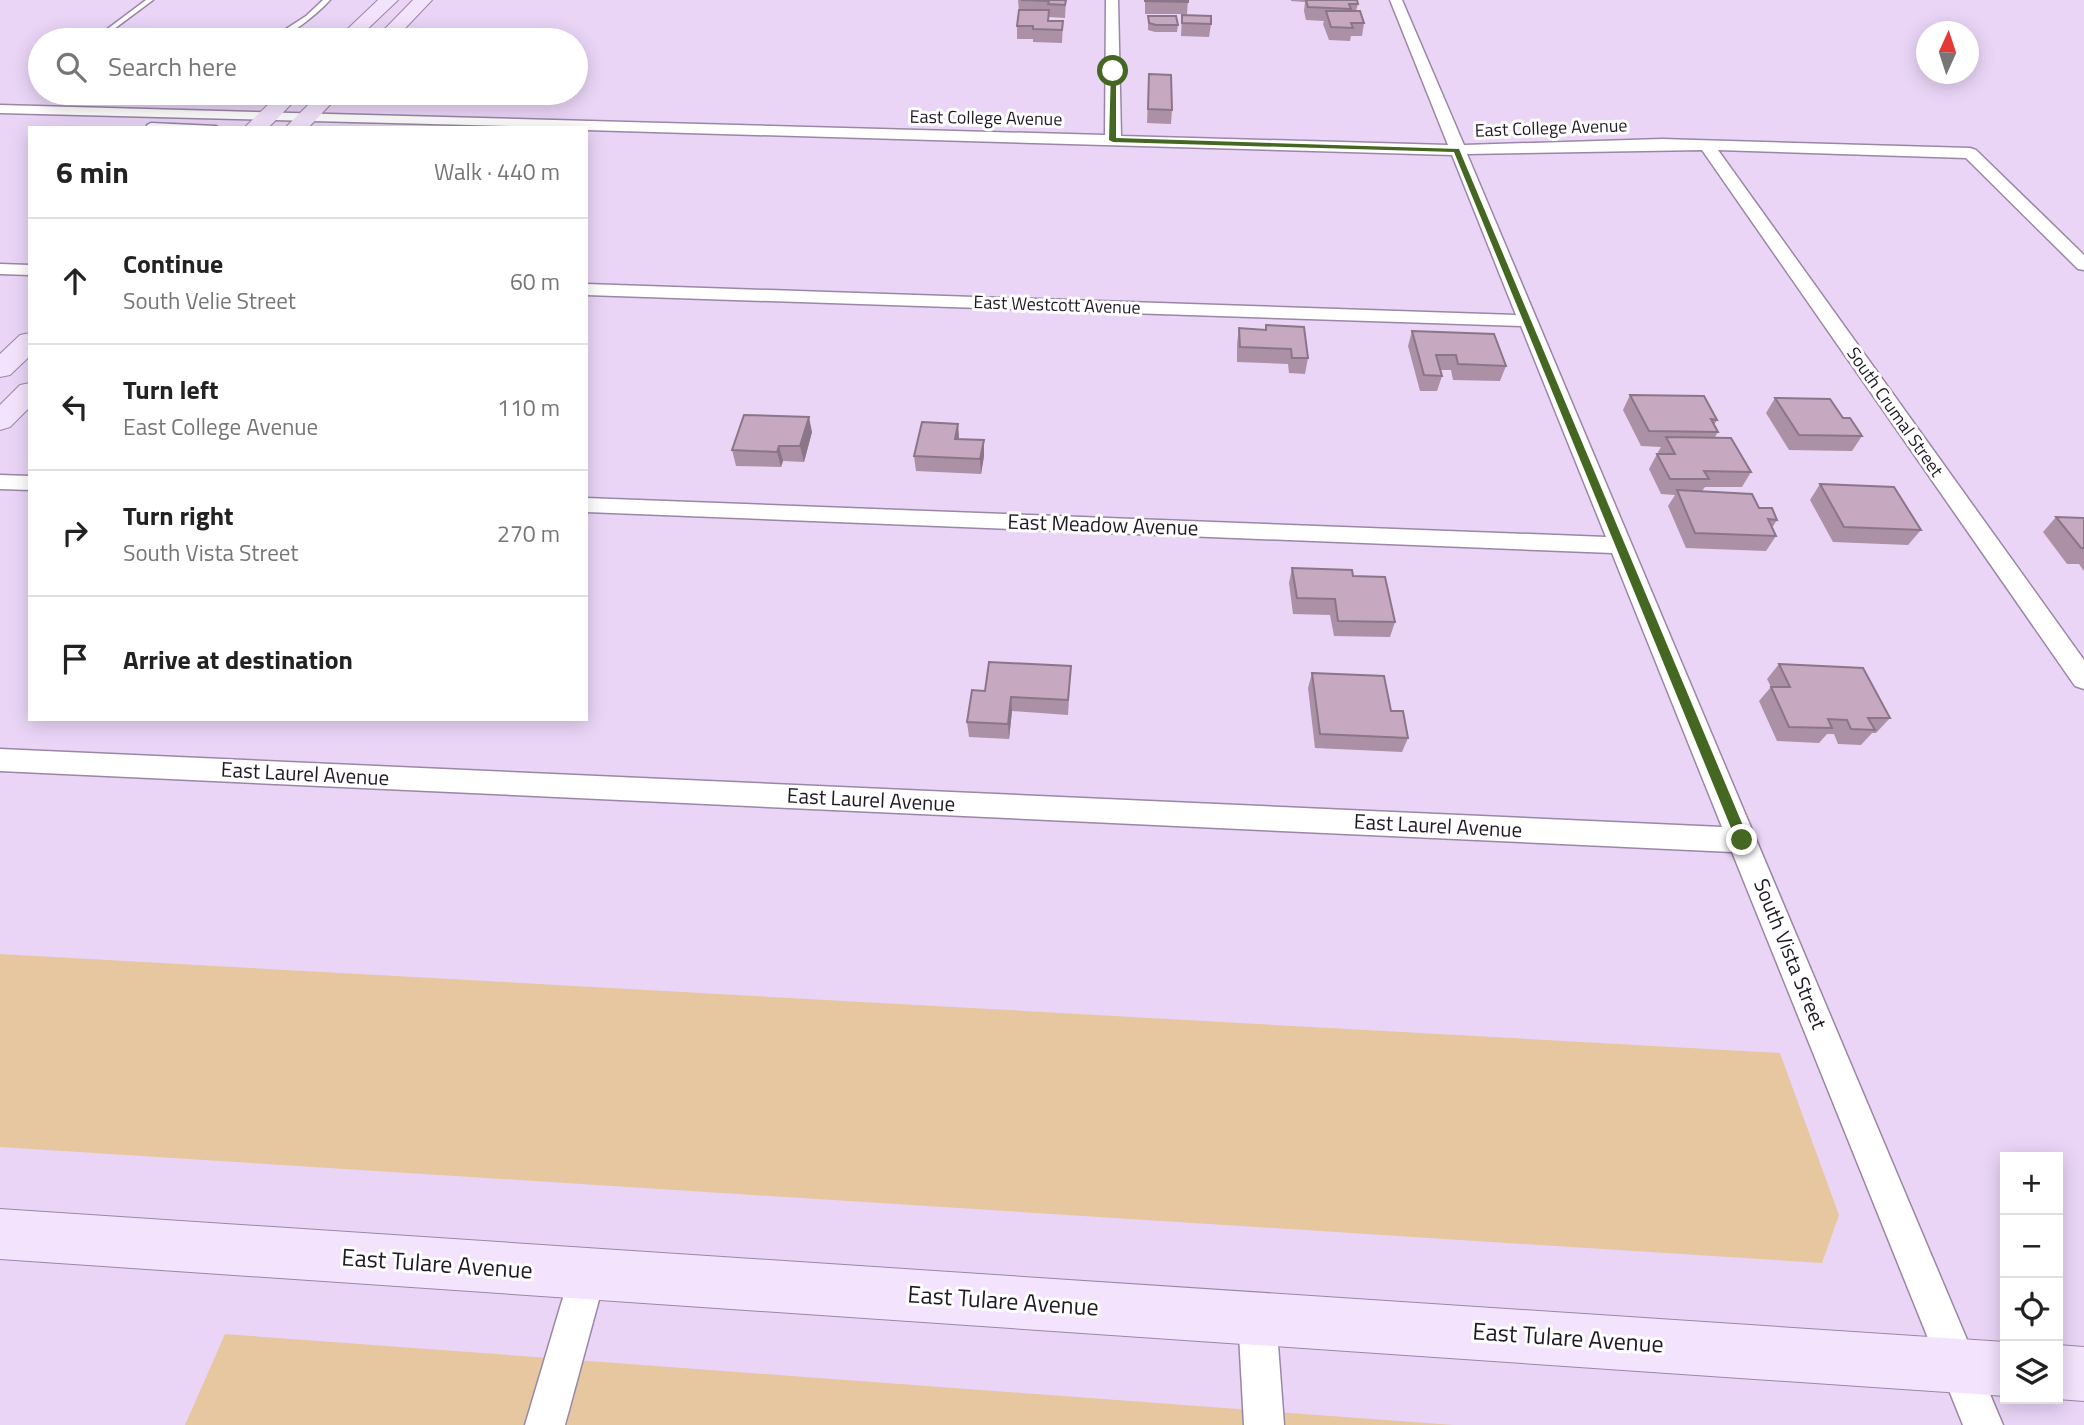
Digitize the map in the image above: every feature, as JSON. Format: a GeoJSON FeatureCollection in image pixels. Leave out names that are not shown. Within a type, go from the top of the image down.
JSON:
{"type":"FeatureCollection","features":[{"type":"Feature","properties":{"kind":"street"},"geometry":{"type":"LineString","coordinates":[[358,28],[388,0]]}},
{"type":"Feature","properties":{"kind":"street"},"geometry":{"type":"LineString","coordinates":[[395,28],[423,0]]}},
{"type":"Feature","properties":{"kind":"street"},"geometry":{"type":"LineString","coordinates":[[1112,0],[1113,140]]}},
{"type":"Feature","properties":{"kind":"street","name":"South Vista Street"},"geometry":{"type":"LineString","coordinates":[[1396,0],[1742,840],[1982,1367],[1983,1425]]}},
{"type":"Feature","properties":{"kind":"street"},"geometry":{"type":"LineString","coordinates":[[261,122],[279,105]]}},
{"type":"Feature","properties":{"kind":"street"},"geometry":{"type":"LineString","coordinates":[[301,123],[319,105]]}},
{"type":"Feature","properties":{"kind":"street","name":"East College Avenue"},"geometry":{"type":"LineString","coordinates":[[0,109],[164,114],[261,122],[444,126]]}},
{"type":"Feature","properties":{"kind":"street","name":"East College Avenue"},"geometry":{"type":"LineString","coordinates":[[588,129],[1457,150],[1706,145],[1970,153],[2084,265]]}},
{"type":"Feature","properties":{"kind":"street","name":"South Crumal Street"},"geometry":{"type":"LineString","coordinates":[[1706,145],[2084,678]]}},
{"type":"Feature","properties":{"kind":"street"},"geometry":{"type":"LineString","coordinates":[[0,269],[28,270]]}},
{"type":"Feature","properties":{"kind":"street","name":"East Westcott Avenue"},"geometry":{"type":"LineString","coordinates":[[588,289],[1528,321]]}},
{"type":"Feature","properties":{"kind":"street"},"geometry":{"type":"LineString","coordinates":[[0,369],[28,343]]}},
{"type":"Feature","properties":{"kind":"street"},"geometry":{"type":"LineString","coordinates":[[0,421],[28,393]]}},
{"type":"Feature","properties":{"kind":"street"},"geometry":{"type":"LineString","coordinates":[[0,482],[28,483]]}},
{"type":"Feature","properties":{"kind":"street","name":"East Meadow Avenue"},"geometry":{"type":"LineString","coordinates":[[588,505],[1619,545]]}},
{"type":"Feature","properties":{"kind":"street","name":"East Laurel Avenue"},"geometry":{"type":"LineString","coordinates":[[0,760],[1742,840]]}},
{"type":"Feature","properties":{"kind":"street","name":"East Tulare Avenue"},"geometry":{"type":"LineString","coordinates":[[0,1234],[1982,1367]]}},
{"type":"Feature","properties":{"kind":"street"},"geometry":{"type":"LineString","coordinates":[[545,1425],[588,1274]]}},
{"type":"Feature","properties":{"kind":"street"},"geometry":{"type":"LineString","coordinates":[[1257,1317],[1264,1425]]}},
{"type":"Feature","properties":{"kind":"street"},"geometry":{"type":"LineString","coordinates":[[2063,1372],[2084,1374]]}},
{"type":"Feature","properties":{"kind":"lane"},"geometry":{"type":"LineString","coordinates":[[112,28],[150,0]]}},
{"type":"Feature","properties":{"kind":"lane"},"geometry":{"type":"LineString","coordinates":[[291,28],[327,0]]}},
{"type":"Feature","properties":{"kind":"lane"},"geometry":{"type":"LineString","coordinates":[[149,126],[164,114]]}},
{"type":"Feature","properties":{"kind":"shaded area"},"geometry":{"type":"Polygon","coordinates":[[[0,954],[1780,1053],[1839,1215],[1822,1263],[0,1147],[0,954]]]}},
{"type":"Feature","properties":{"kind":"shaded area"},"geometry":{"type":"Polygon","coordinates":[[[225,1334],[1454,1425],[185,1425],[225,1334]]]}},
{"type":"Feature","properties":{"kind":"building"},"geometry":{"type":"Polygon","coordinates":[[[1021,0],[1066,0],[1065,5],[1048,4],[1049,1],[1021,0]]]}},
{"type":"Feature","properties":{"kind":"building"},"geometry":{"type":"Polygon","coordinates":[[[1188,0],[1188,2],[1145,1],[1188,0]]]}},
{"type":"Feature","properties":{"kind":"building"},"geometry":{"type":"Polygon","coordinates":[[[1306,0],[1357,0],[1358,4],[1349,4],[1351,9],[1308,7],[1306,0]]]}},
{"type":"Feature","properties":{"kind":"building"},"geometry":{"type":"Polygon","coordinates":[[[1019,10],[1049,10],[1048,21],[1063,21],[1062,30],[1017,26],[1019,10]]]}},
{"type":"Feature","properties":{"kind":"building"},"geometry":{"type":"Polygon","coordinates":[[[1326,11],[1360,11],[1364,23],[1351,23],[1353,28],[1331,27],[1326,11]]]}},
{"type":"Feature","properties":{"kind":"building"},"geometry":{"type":"Polygon","coordinates":[[[1182,15],[1211,16],[1211,24],[1182,23],[1182,15]]]}},
{"type":"Feature","properties":{"kind":"building"},"geometry":{"type":"Polygon","coordinates":[[[1148,16],[1176,16],[1178,25],[1149,23],[1148,16]]]}},
{"type":"Feature","properties":{"kind":"building"},"geometry":{"type":"Polygon","coordinates":[[[1149,74],[1171,75],[1172,110],[1148,109],[1149,74]]]}},
{"type":"Feature","properties":{"kind":"building"},"geometry":{"type":"Polygon","coordinates":[[[1266,325],[1304,327],[1308,358],[1292,358],[1291,349],[1240,347],[1239,328],[1266,330],[1266,325]]]}},
{"type":"Feature","properties":{"kind":"building"},"geometry":{"type":"Polygon","coordinates":[[[1412,331],[1494,334],[1506,366],[1458,364],[1456,355],[1436,355],[1442,376],[1424,375],[1412,331]]]}},
{"type":"Feature","properties":{"kind":"building"},"geometry":{"type":"Polygon","coordinates":[[[1630,395],[1704,396],[1717,420],[1711,419],[1718,432],[1649,431],[1630,395]]]}},
{"type":"Feature","properties":{"kind":"building"},"geometry":{"type":"Polygon","coordinates":[[[1775,398],[1830,399],[1843,418],[1850,418],[1862,436],[1799,435],[1775,398]]]}},
{"type":"Feature","properties":{"kind":"building"},"geometry":{"type":"Polygon","coordinates":[[[744,415],[809,417],[800,446],[779,446],[777,452],[732,450],[744,415]]]}},
{"type":"Feature","properties":{"kind":"building"},"geometry":{"type":"Polygon","coordinates":[[[922,422],[958,424],[955,439],[984,440],[980,459],[914,456],[922,422]]]}},
{"type":"Feature","properties":{"kind":"building"},"geometry":{"type":"Polygon","coordinates":[[[1666,437],[1731,438],[1751,472],[1704,471],[1709,479],[1670,479],[1657,454],[1675,454],[1666,437]]]}},
{"type":"Feature","properties":{"kind":"building"},"geometry":{"type":"Polygon","coordinates":[[[1820,484],[1894,487],[1921,530],[1844,527],[1820,484]]]}},
{"type":"Feature","properties":{"kind":"building"},"geometry":{"type":"Polygon","coordinates":[[[1677,490],[1752,494],[1759,508],[1772,508],[1777,520],[1768,519],[1776,536],[1695,533],[1677,490]]]}},
{"type":"Feature","properties":{"kind":"building"},"geometry":{"type":"Polygon","coordinates":[[[2056,517],[2084,518],[2084,548],[2081,548],[2056,517]]]}},
{"type":"Feature","properties":{"kind":"building"},"geometry":{"type":"Polygon","coordinates":[[[1292,568],[1352,570],[1353,576],[1385,577],[1395,622],[1338,621],[1335,599],[1297,598],[1292,568]]]}},
{"type":"Feature","properties":{"kind":"building"},"geometry":{"type":"Polygon","coordinates":[[[989,662],[1071,666],[1068,700],[1011,697],[1008,724],[967,722],[972,690],[985,691],[989,662]]]}},
{"type":"Feature","properties":{"kind":"building"},"geometry":{"type":"Polygon","coordinates":[[[1779,664],[1863,668],[1890,718],[1868,718],[1875,730],[1851,729],[1847,720],[1828,719],[1832,728],[1789,727],[1771,687],[1790,687],[1779,664]]]}},
{"type":"Feature","properties":{"kind":"building"},"geometry":{"type":"Polygon","coordinates":[[[1312,673],[1384,676],[1391,711],[1403,711],[1408,738],[1320,734],[1312,673]]]}},
{"type":"Feature","properties":{"kind":"route"},"geometry":{"type":"LineString","coordinates":[[1113,71],[1113,140],[1457,150],[1742,840]]}}]}
